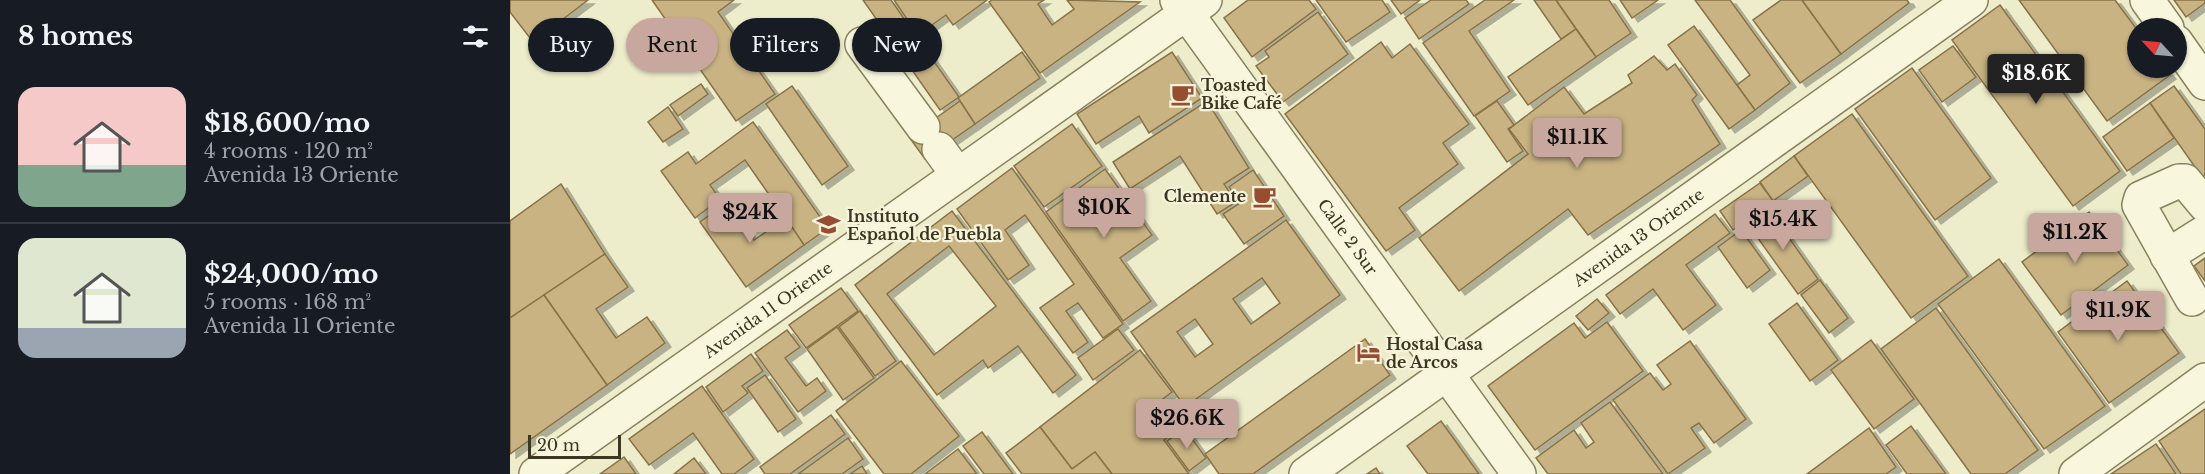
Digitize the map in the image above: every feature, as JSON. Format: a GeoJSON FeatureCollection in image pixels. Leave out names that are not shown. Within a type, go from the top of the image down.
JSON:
{"type":"FeatureCollection","features":[{"type":"Feature","properties":{"kind":"street","name":"Avenida 13 Oriente"},"geometry":{"type":"LineString","coordinates":[[1306,474],[1971,0]]}},
{"type":"Feature","properties":{"kind":"street"},"geometry":{"type":"LineString","coordinates":[[2147,0],[2160,18]]}},
{"type":"Feature","properties":{"kind":"street","name":"Calle 2 Sur"},"geometry":{"type":"LineString","coordinates":[[1190,4],[1519,474]]}},
{"type":"Feature","properties":{"kind":"street","name":"Avenida 11 Oriente"},"geometry":{"type":"LineString","coordinates":[[536,474],[940,150],[1190,4]]}},
{"type":"Feature","properties":{"kind":"street"},"geometry":{"type":"LineString","coordinates":[[2187,58],[2205,83]]}},
{"type":"Feature","properties":{"kind":"street"},"geometry":{"type":"LineString","coordinates":[[883,72],[940,150]]}},
{"type":"Feature","properties":{"kind":"street"},"geometry":{"type":"LineString","coordinates":[[2192,299],[2140,210],[2141,198],[2179,181],[2185,181],[2205,205]]}},
{"type":"Feature","properties":{"kind":"street"},"geometry":{"type":"LineString","coordinates":[[2167,256],[2205,232]]}},
{"type":"Feature","properties":{"kind":"street"},"geometry":{"type":"LineString","coordinates":[[2076,474],[2205,380]]}},
{"type":"Feature","properties":{"kind":"building"},"geometry":{"type":"Polygon","coordinates":[[[510,0],[588,0],[564,18],[528,18],[528,35],[510,12],[510,0]]]}},
{"type":"Feature","properties":{"kind":"building"},"geometry":{"type":"Polygon","coordinates":[[[652,0],[734,0],[718,12],[730,29],[730,72],[760,72],[775,94],[736,121],[702,72],[718,72],[718,18],[664,18],[652,0]]]}},
{"type":"Feature","properties":{"kind":"building"},"geometry":{"type":"Polygon","coordinates":[[[863,0],[891,0],[904,18],[876,18],[863,0]]]}},
{"type":"Feature","properties":{"kind":"building"},"geometry":{"type":"Polygon","coordinates":[[[894,0],[987,0],[953,25],[946,15],[942,18],[906,18],[894,0]]]}},
{"type":"Feature","properties":{"kind":"building"},"geometry":{"type":"Polygon","coordinates":[[[992,0],[1044,0],[1038,4],[1052,25],[1074,9],[1067,0],[1140,2],[1040,73],[989,2],[992,0]]]}},
{"type":"Feature","properties":{"kind":"building"},"geometry":{"type":"Polygon","coordinates":[[[1248,0],[1309,0],[1316,9],[1252,57],[1224,18],[1248,0]]]}},
{"type":"Feature","properties":{"kind":"building"},"geometry":{"type":"Polygon","coordinates":[[[1316,0],[1382,0],[1390,12],[1346,42],[1316,0]]]}},
{"type":"Feature","properties":{"kind":"building"},"geometry":{"type":"Polygon","coordinates":[[[1391,0],[1420,0],[1401,14],[1391,0]]]}},
{"type":"Feature","properties":{"kind":"building"},"geometry":{"type":"Polygon","coordinates":[[[1431,0],[1466,0],[1469,4],[1419,39],[1405,18],[1431,0]]]}},
{"type":"Feature","properties":{"kind":"building"},"geometry":{"type":"Polygon","coordinates":[[[1485,0],[1514,0],[1469,31],[1510,91],[1474,116],[1423,43],[1485,0]]]}},
{"type":"Feature","properties":{"kind":"building"},"geometry":{"type":"Polygon","coordinates":[[[1534,0],[1556,0],[1576,29],[1561,39],[1534,0]]]}},
{"type":"Feature","properties":{"kind":"building"},"geometry":{"type":"Polygon","coordinates":[[[1556,0],[1609,0],[1631,33],[1596,57],[1556,0]]]}},
{"type":"Feature","properties":{"kind":"building"},"geometry":{"type":"Polygon","coordinates":[[[1620,0],[1658,0],[1632,18],[1620,0]]]}},
{"type":"Feature","properties":{"kind":"building"},"geometry":{"type":"Polygon","coordinates":[[[1695,0],[1730,0],[1790,83],[1755,110],[1737,85],[1750,75],[1695,0]]]}},
{"type":"Feature","properties":{"kind":"building"},"geometry":{"type":"Polygon","coordinates":[[[1781,0],[1802,0],[1841,54],[1800,83],[1753,20],[1781,0]]]}},
{"type":"Feature","properties":{"kind":"building"},"geometry":{"type":"Polygon","coordinates":[[[1802,0],[1907,0],[1909,3],[1841,54],[1802,0]]]}},
{"type":"Feature","properties":{"kind":"building"},"geometry":{"type":"Polygon","coordinates":[[[2019,0],[2115,0],[2128,18],[2127,78],[2166,78],[2107,121],[2019,0]]]}},
{"type":"Feature","properties":{"kind":"building"},"geometry":{"type":"Polygon","coordinates":[[[2174,0],[2205,0],[2205,3],[2186,17],[2174,0]]]}},
{"type":"Feature","properties":{"kind":"building"},"geometry":{"type":"Polygon","coordinates":[[[2000,5],[2120,171],[2073,206],[1952,40],[2000,5]]]}},
{"type":"Feature","properties":{"kind":"building"},"geometry":{"type":"Polygon","coordinates":[[[1318,12],[1348,54],[1283,102],[1256,66],[1269,57],[1265,51],[1318,12]]]}},
{"type":"Feature","properties":{"kind":"building"},"geometry":{"type":"Polygon","coordinates":[[[1694,26],[1755,110],[1729,129],[1668,45],[1694,26]]]}},
{"type":"Feature","properties":{"kind":"building"},"geometry":{"type":"Polygon","coordinates":[[[1576,29],[1596,57],[1528,105],[1508,77],[1576,29]]]}},
{"type":"Feature","properties":{"kind":"building"},"geometry":{"type":"Polygon","coordinates":[[[1381,42],[1392,58],[1410,44],[1469,124],[1443,143],[1458,164],[1399,208],[1415,230],[1386,251],[1285,114],[1381,42]]]}},
{"type":"Feature","properties":{"kind":"building"},"geometry":{"type":"Polygon","coordinates":[[[1953,46],[1976,77],[1942,102],[1919,70],[1953,46]]]}},
{"type":"Feature","properties":{"kind":"building"},"geometry":{"type":"Polygon","coordinates":[[[1022,52],[1040,78],[975,124],[958,98],[1022,52]]]}},
{"type":"Feature","properties":{"kind":"building"},"geometry":{"type":"Polygon","coordinates":[[[1172,52],[1202,98],[1149,133],[1139,116],[1096,144],[1077,114],[1172,52]]]}},
{"type":"Feature","properties":{"kind":"building"},"geometry":{"type":"Polygon","coordinates":[[[1654,56],[1667,70],[1675,64],[1697,95],[1692,100],[1720,144],[1588,235],[1568,209],[1459,291],[1419,238],[1528,154],[1509,129],[1564,87],[1584,114],[1632,83],[1628,75],[1654,56]]]}},
{"type":"Feature","properties":{"kind":"building"},"geometry":{"type":"Polygon","coordinates":[[[1912,68],[1991,178],[1935,220],[1855,109],[1912,68]]]}},
{"type":"Feature","properties":{"kind":"building"},"geometry":{"type":"Polygon","coordinates":[[[913,72],[941,72],[959,97],[940,110],[913,72]]]}},
{"type":"Feature","properties":{"kind":"building"},"geometry":{"type":"Polygon","coordinates":[[[701,84],[708,94],[678,116],[670,105],[701,84]]]}},
{"type":"Feature","properties":{"kind":"building"},"geometry":{"type":"Polygon","coordinates":[[[792,86],[848,166],[822,185],[766,104],[792,86]]]}},
{"type":"Feature","properties":{"kind":"building"},"geometry":{"type":"Polygon","coordinates":[[[2174,86],[2205,129],[2205,175],[2202,177],[2150,103],[2174,86]]]}},
{"type":"Feature","properties":{"kind":"building"},"geometry":{"type":"Polygon","coordinates":[[[960,101],[975,124],[925,159],[909,137],[960,101]]]}},
{"type":"Feature","properties":{"kind":"building"},"geometry":{"type":"Polygon","coordinates":[[[1207,101],[1249,168],[1224,184],[1236,202],[1217,214],[1180,156],[1130,189],[1113,162],[1207,101]]]}},
{"type":"Feature","properties":{"kind":"building"},"geometry":{"type":"Polygon","coordinates":[[[1497,101],[1514,125],[1508,129],[1523,151],[1507,162],[1475,116],[1497,101]]]}},
{"type":"Feature","properties":{"kind":"building"},"geometry":{"type":"Polygon","coordinates":[[[2150,103],[2174,138],[2127,171],[2103,137],[2150,103]]]}},
{"type":"Feature","properties":{"kind":"building"},"geometry":{"type":"Polygon","coordinates":[[[668,107],[683,129],[663,142],[648,122],[668,107]]]}},
{"type":"Feature","properties":{"kind":"building"},"geometry":{"type":"Polygon","coordinates":[[[1852,114],[1968,276],[1911,318],[1794,156],[1852,114]]]}},
{"type":"Feature","properties":{"kind":"building"},"geometry":{"type":"Polygon","coordinates":[[[753,122],[828,228],[804,245],[745,160],[710,185],[720,199],[695,218],[661,171],[688,152],[696,164],[753,122]]]}},
{"type":"Feature","properties":{"kind":"building"},"geometry":{"type":"Polygon","coordinates":[[[1072,124],[1102,166],[1044,207],[1014,166],[1072,124]]]}},
{"type":"Feature","properties":{"kind":"building"},"geometry":{"type":"Polygon","coordinates":[[[1794,156],[1808,176],[1773,201],[1760,182],[1794,156]]]}},
{"type":"Feature","properties":{"kind":"building"},"geometry":{"type":"Polygon","coordinates":[[[1012,168],[1123,324],[1103,338],[1078,303],[1066,311],[1088,342],[1073,353],[1040,308],[1074,284],[1025,215],[1005,230],[1029,265],[1008,280],[957,209],[1012,168]]]}},
{"type":"Feature","properties":{"kind":"building"},"geometry":{"type":"Polygon","coordinates":[[[1105,169],[1152,235],[1120,258],[1151,301],[1123,321],[1046,212],[1105,169]]]}},
{"type":"Feature","properties":{"kind":"building"},"geometry":{"type":"Polygon","coordinates":[[[1253,170],[1284,216],[1244,244],[1223,214],[1240,203],[1229,187],[1253,170]]]}},
{"type":"Feature","properties":{"kind":"building"},"geometry":{"type":"Polygon","coordinates":[[[1760,183],[1773,201],[1733,230],[1720,211],[1760,183]]]}},
{"type":"Feature","properties":{"kind":"building"},"geometry":{"type":"Polygon","coordinates":[[[561,184],[605,254],[510,318],[510,221],[561,184]]]}},
{"type":"Feature","properties":{"kind":"building"},"geometry":{"type":"Polygon","coordinates":[[[728,202],[754,240],[786,218],[804,245],[746,287],[700,222],[728,202]]]}},
{"type":"Feature","properties":{"kind":"building"},"geometry":{"type":"Polygon","coordinates":[[[1768,208],[1818,279],[1798,294],[1747,223],[1768,208]]]}},
{"type":"Feature","properties":{"kind":"building"},"geometry":{"type":"Polygon","coordinates":[[[952,211],[1076,375],[1053,393],[1018,346],[988,368],[983,360],[937,395],[855,285],[952,211]],[[949,246],[887,294],[934,355],[996,306],[949,246]]]}},
{"type":"Feature","properties":{"kind":"building"},"geometry":{"type":"Polygon","coordinates":[[[2089,212],[2128,265],[2061,315],[2022,262],[2089,212]]]}},
{"type":"Feature","properties":{"kind":"building"},"geometry":{"type":"Polygon","coordinates":[[[1715,214],[1730,233],[1686,265],[1716,305],[1683,330],[1653,289],[1620,314],[1606,295],[1715,214]]]}},
{"type":"Feature","properties":{"kind":"building"},"geometry":{"type":"Polygon","coordinates":[[[1286,220],[1340,295],[1185,407],[1131,332],[1286,220]],[[1262,278],[1233,299],[1251,324],[1280,303],[1262,278]],[[1195,319],[1177,332],[1195,357],[1213,344],[1195,319]]]}},
{"type":"Feature","properties":{"kind":"building"},"geometry":{"type":"Polygon","coordinates":[[[1741,230],[1770,270],[1747,288],[1718,247],[1741,230]]]}},
{"type":"Feature","properties":{"kind":"building"},"geometry":{"type":"Polygon","coordinates":[[[605,254],[628,287],[596,309],[616,338],[647,317],[665,343],[607,385],[544,295],[605,254]]]}},
{"type":"Feature","properties":{"kind":"building"},"geometry":{"type":"Polygon","coordinates":[[[2205,258],[2205,281],[2194,266],[2205,258]]]}},
{"type":"Feature","properties":{"kind":"building"},"geometry":{"type":"Polygon","coordinates":[[[1999,259],[2105,406],[2044,449],[1938,304],[1999,259]]]}},
{"type":"Feature","properties":{"kind":"building"},"geometry":{"type":"Polygon","coordinates":[[[1820,280],[1848,318],[1829,333],[1801,295],[1820,280]]]}},
{"type":"Feature","properties":{"kind":"building"},"geometry":{"type":"Polygon","coordinates":[[[2127,281],[2179,353],[2109,403],[2058,332],[2127,281]]]}},
{"type":"Feature","properties":{"kind":"building"},"geometry":{"type":"Polygon","coordinates":[[[841,288],[858,311],[806,348],[789,325],[841,288]]]}},
{"type":"Feature","properties":{"kind":"building"},"geometry":{"type":"Polygon","coordinates":[[[544,295],[607,385],[510,454],[510,318],[544,295]]]}},
{"type":"Feature","properties":{"kind":"building"},"geometry":{"type":"Polygon","coordinates":[[[1597,299],[1609,313],[1588,330],[1576,316],[1597,299]]]}},
{"type":"Feature","properties":{"kind":"building"},"geometry":{"type":"Polygon","coordinates":[[[1797,303],[1838,360],[1810,381],[1769,324],[1797,303]]]}},
{"type":"Feature","properties":{"kind":"building"},"geometry":{"type":"Polygon","coordinates":[[[1936,308],[2038,450],[2005,474],[1971,474],[1881,349],[1936,308]]]}},
{"type":"Feature","properties":{"kind":"building"},"geometry":{"type":"Polygon","coordinates":[[[860,311],[896,361],[875,376],[839,327],[860,311]]]}},
{"type":"Feature","properties":{"kind":"building"},"geometry":{"type":"Polygon","coordinates":[[[1607,322],[1643,371],[1535,450],[1488,386],[1574,323],[1585,338],[1607,322]]]}},
{"type":"Feature","properties":{"kind":"building"},"geometry":{"type":"Polygon","coordinates":[[[837,327],[874,378],[843,400],[807,349],[837,327]]]}},
{"type":"Feature","properties":{"kind":"building"},"geometry":{"type":"Polygon","coordinates":[[[1118,329],[1134,350],[1093,380],[1078,358],[1118,329]]]}},
{"type":"Feature","properties":{"kind":"building"},"geometry":{"type":"Polygon","coordinates":[[[787,330],[800,347],[785,358],[806,386],[817,378],[826,391],[798,412],[755,353],[787,330]]]}},
{"type":"Feature","properties":{"kind":"building"},"geometry":{"type":"Polygon","coordinates":[[[1365,339],[1390,375],[1253,474],[1219,474],[1205,454],[1365,339]]]}},
{"type":"Feature","properties":{"kind":"building"},"geometry":{"type":"Polygon","coordinates":[[[1871,340],[1914,399],[1874,429],[1831,370],[1871,340]]]}},
{"type":"Feature","properties":{"kind":"building"},"geometry":{"type":"Polygon","coordinates":[[[1690,341],[1746,419],[1714,443],[1699,423],[1691,428],[1705,448],[1668,474],[1613,400],[1650,373],[1663,390],[1671,384],[1657,365],[1690,341]]]}},
{"type":"Feature","properties":{"kind":"building"},"geometry":{"type":"Polygon","coordinates":[[[1140,350],[1172,392],[1151,408],[1171,434],[1164,440],[1189,474],[1112,474],[1095,452],[1072,469],[1040,427],[1140,350]]]}},
{"type":"Feature","properties":{"kind":"building"},"geometry":{"type":"Polygon","coordinates":[[[751,354],[763,371],[742,386],[748,393],[723,412],[706,387],[751,354]]]}},
{"type":"Feature","properties":{"kind":"building"},"geometry":{"type":"Polygon","coordinates":[[[901,361],[959,436],[911,474],[884,474],[836,411],[901,361]]]}},
{"type":"Feature","properties":{"kind":"building"},"geometry":{"type":"Polygon","coordinates":[[[765,375],[796,419],[778,432],[747,388],[765,375]]]}},
{"type":"Feature","properties":{"kind":"building"},"geometry":{"type":"Polygon","coordinates":[[[702,386],[754,459],[734,474],[722,474],[693,433],[649,465],[629,439],[702,386]]]}},
{"type":"Feature","properties":{"kind":"building"},"geometry":{"type":"Polygon","coordinates":[[[1610,402],[1663,474],[1548,474],[1536,458],[1574,430],[1586,448],[1594,442],[1581,423],[1610,402]]]}},
{"type":"Feature","properties":{"kind":"building"},"geometry":{"type":"Polygon","coordinates":[[[2205,409],[2205,474],[2181,474],[2159,441],[2205,409]]]}},
{"type":"Feature","properties":{"kind":"building"},"geometry":{"type":"Polygon","coordinates":[[[831,415],[845,434],[790,474],[765,474],[760,467],[831,415]]]}},
{"type":"Feature","properties":{"kind":"building"},"geometry":{"type":"Polygon","coordinates":[[[1441,421],[1479,474],[1428,474],[1407,446],[1441,421]]]}},
{"type":"Feature","properties":{"kind":"building"},"geometry":{"type":"Polygon","coordinates":[[[1911,426],[1946,474],[1907,474],[1886,445],[1911,426]]]}},
{"type":"Feature","properties":{"kind":"building"},"geometry":{"type":"Polygon","coordinates":[[[1040,427],[1072,469],[1095,452],[1112,474],[1022,474],[1006,453],[1040,427]]]}},
{"type":"Feature","properties":{"kind":"building"},"geometry":{"type":"Polygon","coordinates":[[[1869,428],[1896,467],[1886,474],[1807,474],[1869,428]]]}},
{"type":"Feature","properties":{"kind":"building"},"geometry":{"type":"Polygon","coordinates":[[[1185,429],[1206,458],[1189,471],[1167,441],[1185,429]]]}},
{"type":"Feature","properties":{"kind":"building"},"geometry":{"type":"Polygon","coordinates":[[[982,432],[1013,474],[984,474],[963,446],[982,432]]]}},
{"type":"Feature","properties":{"kind":"building"},"geometry":{"type":"Polygon","coordinates":[[[848,438],[863,459],[842,474],[798,474],[848,438]]]}},
{"type":"Feature","properties":{"kind":"building"},"geometry":{"type":"Polygon","coordinates":[[[2156,444],[2176,474],[2111,474],[2156,444]]]}},
{"type":"Feature","properties":{"kind":"building"},"geometry":{"type":"Polygon","coordinates":[[[958,449],[977,474],[925,474],[958,449]]]}},
{"type":"Feature","properties":{"kind":"building"},"geometry":{"type":"Polygon","coordinates":[[[624,457],[636,474],[600,474],[624,457]]]}},
{"type":"Feature","properties":{"kind":"building"},"geometry":{"type":"Polygon","coordinates":[[[694,458],[706,474],[674,474],[694,458]]]}},
{"type":"Feature","properties":{"kind":"building"},"geometry":{"type":"Polygon","coordinates":[[[862,466],[867,474],[850,474],[862,466]]]}},
{"type":"Feature","properties":{"kind":"building"},"geometry":{"type":"Polygon","coordinates":[[[1376,468],[1380,474],[1367,474],[1376,468]]]}},
{"type":"Feature","properties":{"kind":"place","name":"Toasted Bike Café"},"geometry":{"type":"Point","coordinates":[1183,94]}},
{"type":"Feature","properties":{"kind":"place","name":"Clemente"},"geometry":{"type":"Point","coordinates":[1264,196]}},
{"type":"Feature","properties":{"kind":"place","name":"Instituto Español de Puebla"},"geometry":{"type":"Point","coordinates":[829,225]}},
{"type":"Feature","properties":{"kind":"place","name":"Hostal Casa de Arcos"},"geometry":{"type":"Point","coordinates":[1368,353]}}]}
